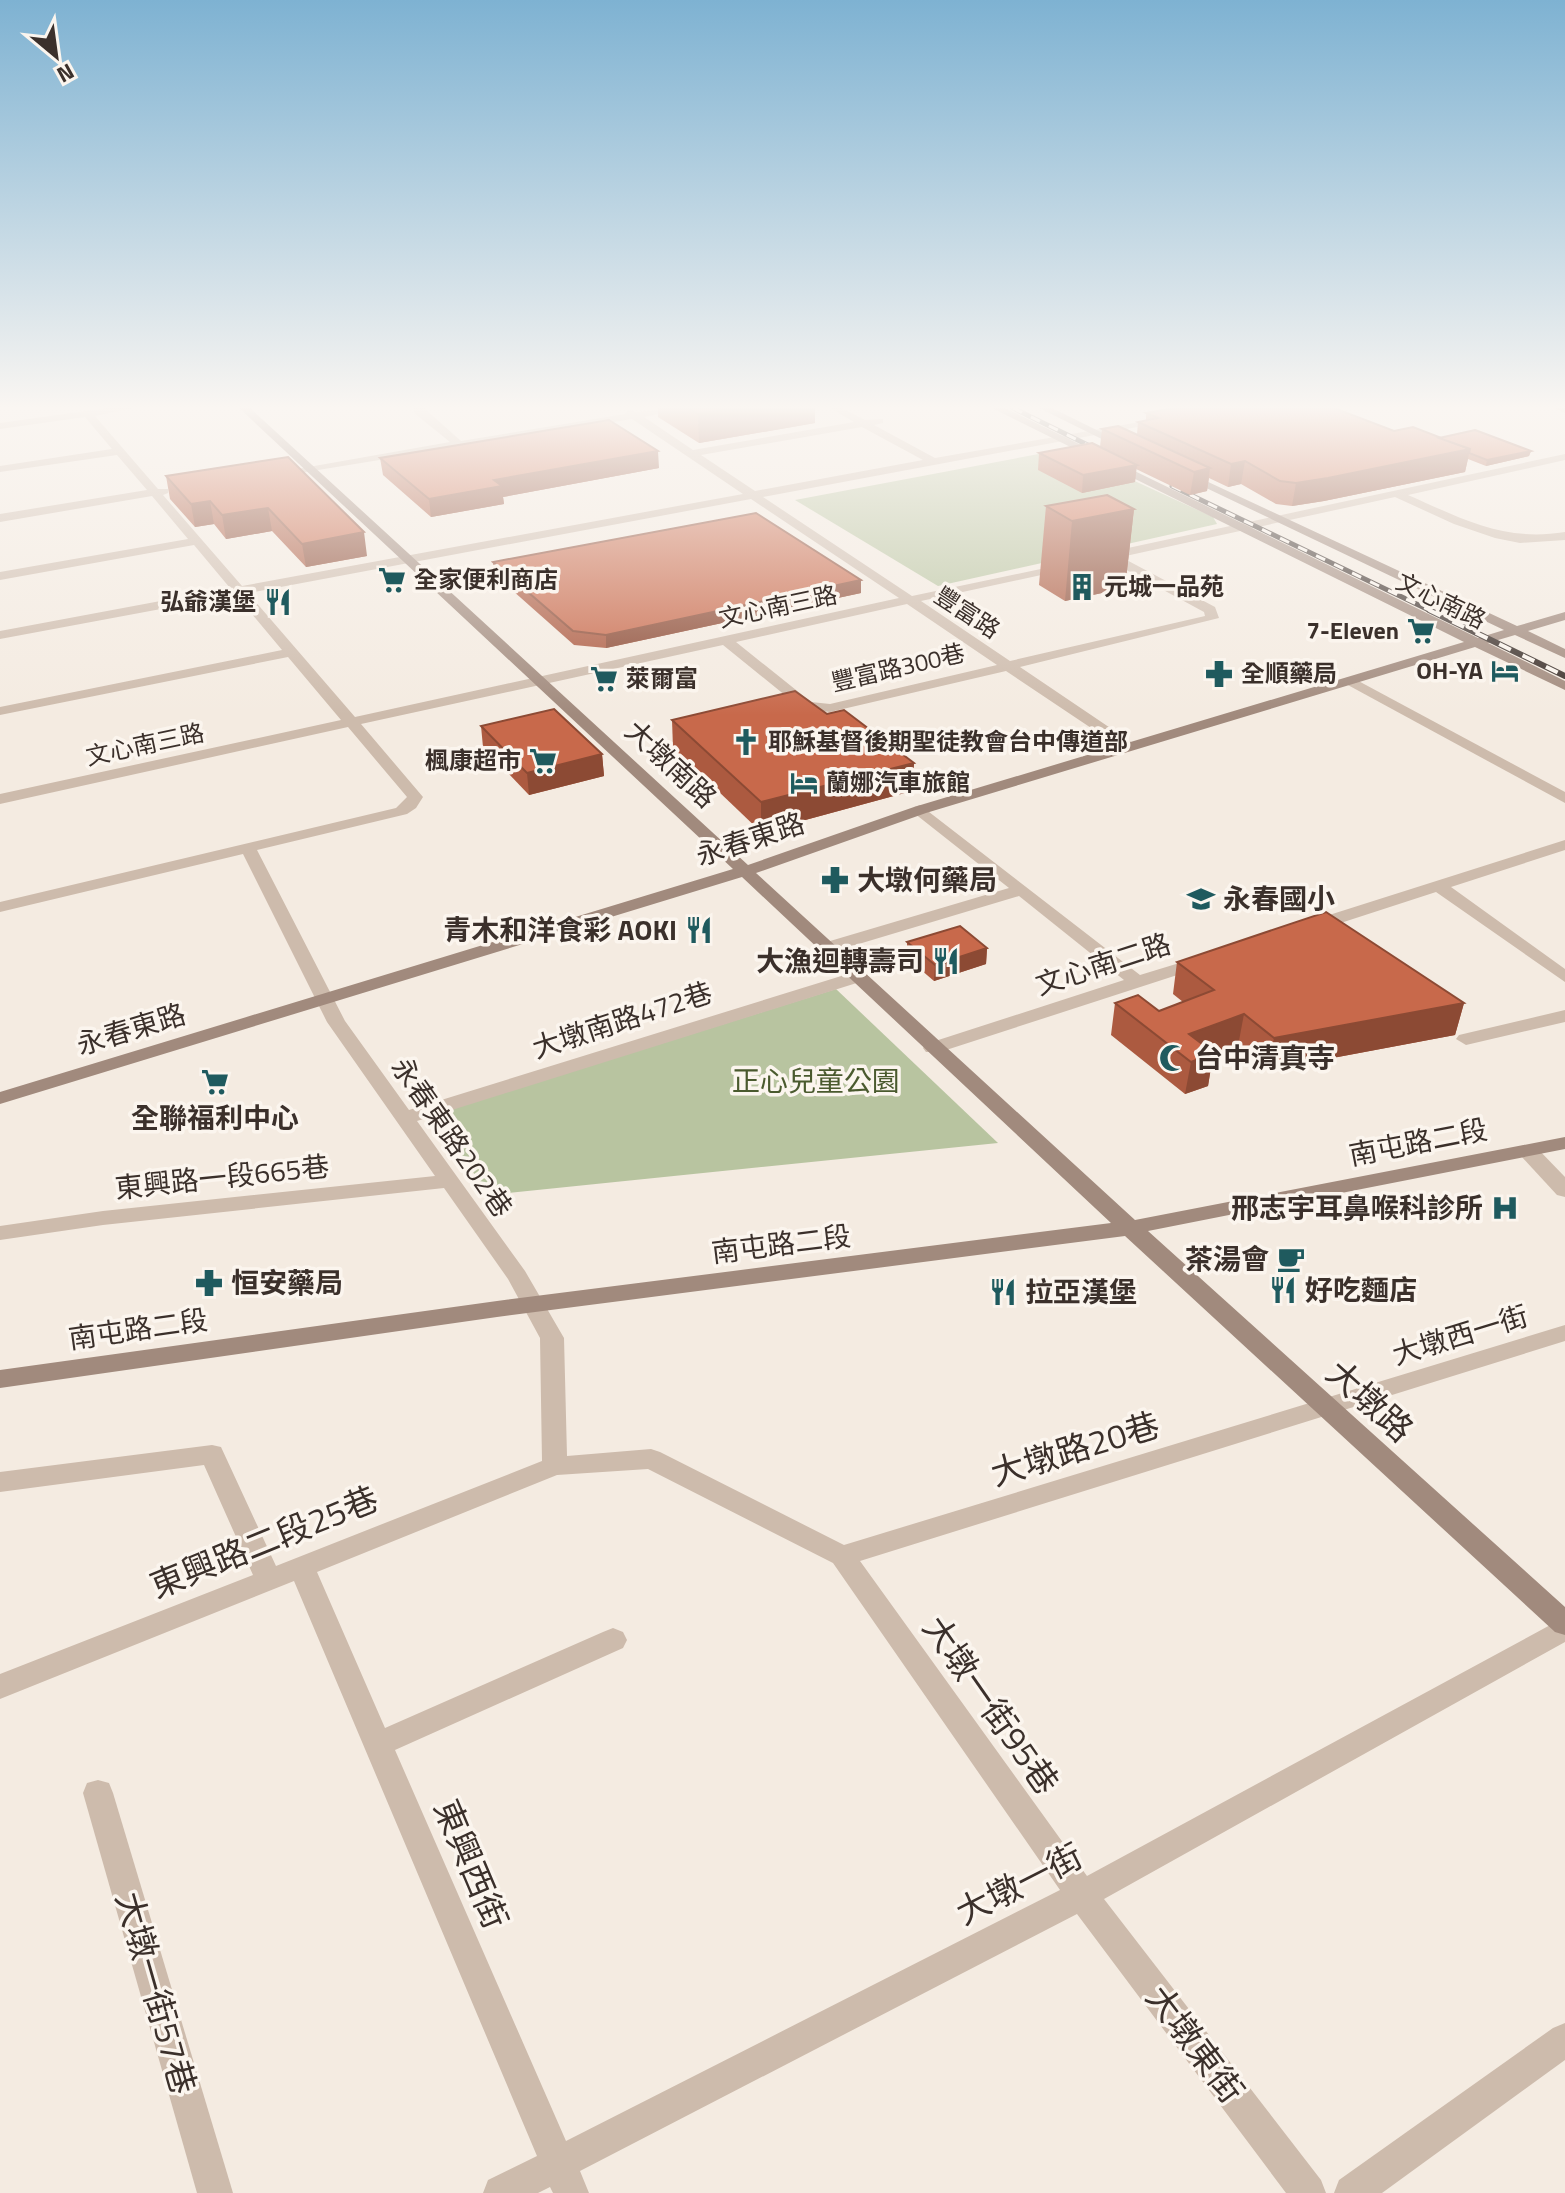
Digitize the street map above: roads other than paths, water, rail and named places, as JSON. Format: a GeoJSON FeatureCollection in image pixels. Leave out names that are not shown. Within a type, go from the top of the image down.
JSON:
{"type":"FeatureCollection","features":[{"type":"Feature","properties":{"kind":"street"},"geometry":{"type":"LineString","coordinates":[[0,518],[48,510]]}},
{"type":"Feature","properties":{"kind":"street"},"geometry":{"type":"LineString","coordinates":[[0,907],[401,811],[415,797],[171,510]]}},
{"type":"Feature","properties":{"kind":"street","name":"大墩南路"},"geometry":{"type":"LineString","coordinates":[[356,510],[1129,1228]]}},
{"type":"Feature","properties":{"kind":"street"},"geometry":{"type":"LineString","coordinates":[[0,635],[667,510]]}},
{"type":"Feature","properties":{"kind":"street","name":"豐富路"},"geometry":{"type":"LineString","coordinates":[[774,510],[1129,747]]}},
{"type":"Feature","properties":{"kind":"street","name":"文心南路"},"geometry":{"type":"LineString","coordinates":[[1205,510],[1565,686]]}},
{"type":"Feature","properties":{"kind":"street","name":"文心南路"},"geometry":{"type":"LineString","coordinates":[[1261,510],[1565,654]]}},
{"type":"Feature","properties":{"kind":"street"},"geometry":{"type":"LineString","coordinates":[[1095,559],[1320,510]]}},
{"type":"Feature","properties":{"kind":"street"},"geometry":{"type":"LineString","coordinates":[[1436,510],[1501,538],[1535,542],[1565,536]]}},
{"type":"Feature","properties":{"kind":"street"},"geometry":{"type":"LineString","coordinates":[[0,576],[198,541]]}},
{"type":"Feature","properties":{"kind":"street","name":"豐富路300巷"},"geometry":{"type":"LineString","coordinates":[[726,641],[807,706],[830,708],[1203,623],[1212,618],[1210,610],[1110,556]]}},
{"type":"Feature","properties":{"kind":"street","name":"文心南三路"},"geometry":{"type":"LineString","coordinates":[[0,799],[1079,563]]}},
{"type":"Feature","properties":{"kind":"street","name":"永春東路"},"geometry":{"type":"LineString","coordinates":[[0,1098],[745,870],[920,810],[1565,616]]}},
{"type":"Feature","properties":{"kind":"street","name":"永春東路"},"geometry":{"type":"LineString","coordinates":[[1517,631],[1565,624]]}},
{"type":"Feature","properties":{"kind":"street"},"geometry":{"type":"LineString","coordinates":[[0,711],[293,652]]}},
{"type":"Feature","properties":{"kind":"street"},"geometry":{"type":"LineString","coordinates":[[1351,681],[1565,798]]}},
{"type":"Feature","properties":{"kind":"street"},"geometry":{"type":"LineString","coordinates":[[920,810],[1138,982]]}},
{"type":"Feature","properties":{"kind":"street"},"geometry":{"type":"LineString","coordinates":[[1293,932],[1565,845]]}},
{"type":"Feature","properties":{"kind":"street","name":"永春東路202巷"},"geometry":{"type":"LineString","coordinates":[[248,848],[336,1022],[517,1276],[552,1338],[555,1466]]}},
{"type":"Feature","properties":{"kind":"street"},"geometry":{"type":"LineString","coordinates":[[1438,886],[1565,977]]}},
{"type":"Feature","properties":{"kind":"street"},"geometry":{"type":"LineString","coordinates":[[826,948],[1021,890]]}},
{"type":"Feature","properties":{"kind":"street","name":"文心南二路"},"geometry":{"type":"LineString","coordinates":[[933,1048],[1218,956]]}},
{"type":"Feature","properties":{"kind":"street","name":"大墩南路472巷"},"geometry":{"type":"LineString","coordinates":[[405,1118],[857,977]]}},
{"type":"Feature","properties":{"kind":"street"},"geometry":{"type":"LineString","coordinates":[[1466,1039],[1565,1016]]}},
{"type":"Feature","properties":{"kind":"street","name":"南屯路二段"},"geometry":{"type":"LineString","coordinates":[[0,1379],[1129,1228],[1565,1143]]}},
{"type":"Feature","properties":{"kind":"street"},"geometry":{"type":"LineString","coordinates":[[1528,1151],[1565,1190]]}},
{"type":"Feature","properties":{"kind":"street","name":"東興路一段665巷"},"geometry":{"type":"LineString","coordinates":[[0,1233],[103,1218],[450,1181]]}},
{"type":"Feature","properties":{"kind":"street","name":"大墩路"},"geometry":{"type":"LineString","coordinates":[[1129,1228],[1565,1626]]}},
{"type":"Feature","properties":{"kind":"street","name":"大墩西一街"},"geometry":{"type":"LineString","coordinates":[[1327,1408],[1565,1333]]}},
{"type":"Feature","properties":{"kind":"street","name":"大墩路20巷"},"geometry":{"type":"LineString","coordinates":[[842,1556],[1327,1408]]}},
{"type":"Feature","properties":{"kind":"street"},"geometry":{"type":"LineString","coordinates":[[0,1482],[212,1454],[268,1578]]}},
{"type":"Feature","properties":{"kind":"street","name":"東興路二段25巷"},"geometry":{"type":"LineString","coordinates":[[0,1687],[555,1466],[651,1459],[842,1556]]}},
{"type":"Feature","properties":{"kind":"street","name":"大墩一街95巷"},"geometry":{"type":"LineString","coordinates":[[842,1556],[1082,1895]]}},
{"type":"Feature","properties":{"kind":"street","name":"東興西街"},"geometry":{"type":"LineString","coordinates":[[301,1565],[571,2193]]}},
{"type":"Feature","properties":{"kind":"street","name":"大墩一街"},"geometry":{"type":"LineString","coordinates":[[501,2193],[1082,1895],[1565,1626]]}},
{"type":"Feature","properties":{"kind":"street"},"geometry":{"type":"LineString","coordinates":[[379,1744],[613,1640]]}},
{"type":"Feature","properties":{"kind":"street","name":"大墩一街57巷"},"geometry":{"type":"LineString","coordinates":[[98,1793],[215,2193]]}},
{"type":"Feature","properties":{"kind":"street","name":"大墩東街"},"geometry":{"type":"LineString","coordinates":[[1082,1895],[1308,2193]]}},
{"type":"Feature","properties":{"kind":"street"},"geometry":{"type":"LineString","coordinates":[[1352,2193],[1565,2040]]}},
{"type":"Feature","properties":{"kind":"railway"},"geometry":{"type":"LineString","coordinates":[[1222,510],[1433,612]]}},
{"type":"Feature","properties":{"kind":"railway"},"geometry":{"type":"LineString","coordinates":[[1429,610],[1565,676]]}},
{"type":"Feature","properties":{"kind":"place","name":"全家便利商店"},"geometry":{"type":"Point","coordinates":[392,580]}},
{"type":"Feature","properties":{"kind":"place","name":"元城一品苑"},"geometry":{"type":"Point","coordinates":[1082,587]}},
{"type":"Feature","properties":{"kind":"place","name":"弘爺漢堡"},"geometry":{"type":"Point","coordinates":[278,602]}},
{"type":"Feature","properties":{"kind":"place","name":"7-Eleven"},"geometry":{"type":"Point","coordinates":[1421,631]}},
{"type":"Feature","properties":{"kind":"place","name":"OH-YA"},"geometry":{"type":"Point","coordinates":[1505,671]}},
{"type":"Feature","properties":{"kind":"place","name":"全順藥局"},"geometry":{"type":"Point","coordinates":[1219,674]}},
{"type":"Feature","properties":{"kind":"place","name":"萊爾富"},"geometry":{"type":"Point","coordinates":[604,679]}},
{"type":"Feature","properties":{"kind":"place","name":"耶穌基督後期聖徒教會台中傳道部"},"geometry":{"type":"Point","coordinates":[746,742]}},
{"type":"Feature","properties":{"kind":"place","name":"楓康超市"},"geometry":{"type":"Point","coordinates":[543,761]}},
{"type":"Feature","properties":{"kind":"place","name":"蘭娜汽車旅館"},"geometry":{"type":"Point","coordinates":[804,783]}},
{"type":"Feature","properties":{"kind":"place","name":"大墩何藥局"},"geometry":{"type":"Point","coordinates":[835,880]}},
{"type":"Feature","properties":{"kind":"place","name":"永春國小"},"geometry":{"type":"Point","coordinates":[1201,899]}},
{"type":"Feature","properties":{"kind":"place","name":"青木和洋食彩 AOKI"},"geometry":{"type":"Point","coordinates":[699,930]}},
{"type":"Feature","properties":{"kind":"place","name":"大漁迴轉壽司"},"geometry":{"type":"Point","coordinates":[946,961]}},
{"type":"Feature","properties":{"kind":"place","name":"台中清真寺"},"geometry":{"type":"Point","coordinates":[1173,1058]}},
{"type":"Feature","properties":{"kind":"place","name":"全聯福利中心"},"geometry":{"type":"Point","coordinates":[215,1082]}},
{"type":"Feature","properties":{"kind":"place","name":"邢志宇耳鼻喉科診所"},"geometry":{"type":"Point","coordinates":[1505,1208]}},
{"type":"Feature","properties":{"kind":"place","name":"茶湯會"},"geometry":{"type":"Point","coordinates":[1291,1259]}},
{"type":"Feature","properties":{"kind":"place","name":"恒安藥局"},"geometry":{"type":"Point","coordinates":[209,1283]}},
{"type":"Feature","properties":{"kind":"place","name":"好吃麵店"},"geometry":{"type":"Point","coordinates":[1283,1290]}},
{"type":"Feature","properties":{"kind":"place","name":"拉亞漢堡"},"geometry":{"type":"Point","coordinates":[1003,1292]}},
{"type":"Feature","properties":{"kind":"park label","name":"正心兒童公園"},"geometry":{"type":"Point","coordinates":[816,1081]}}]}
